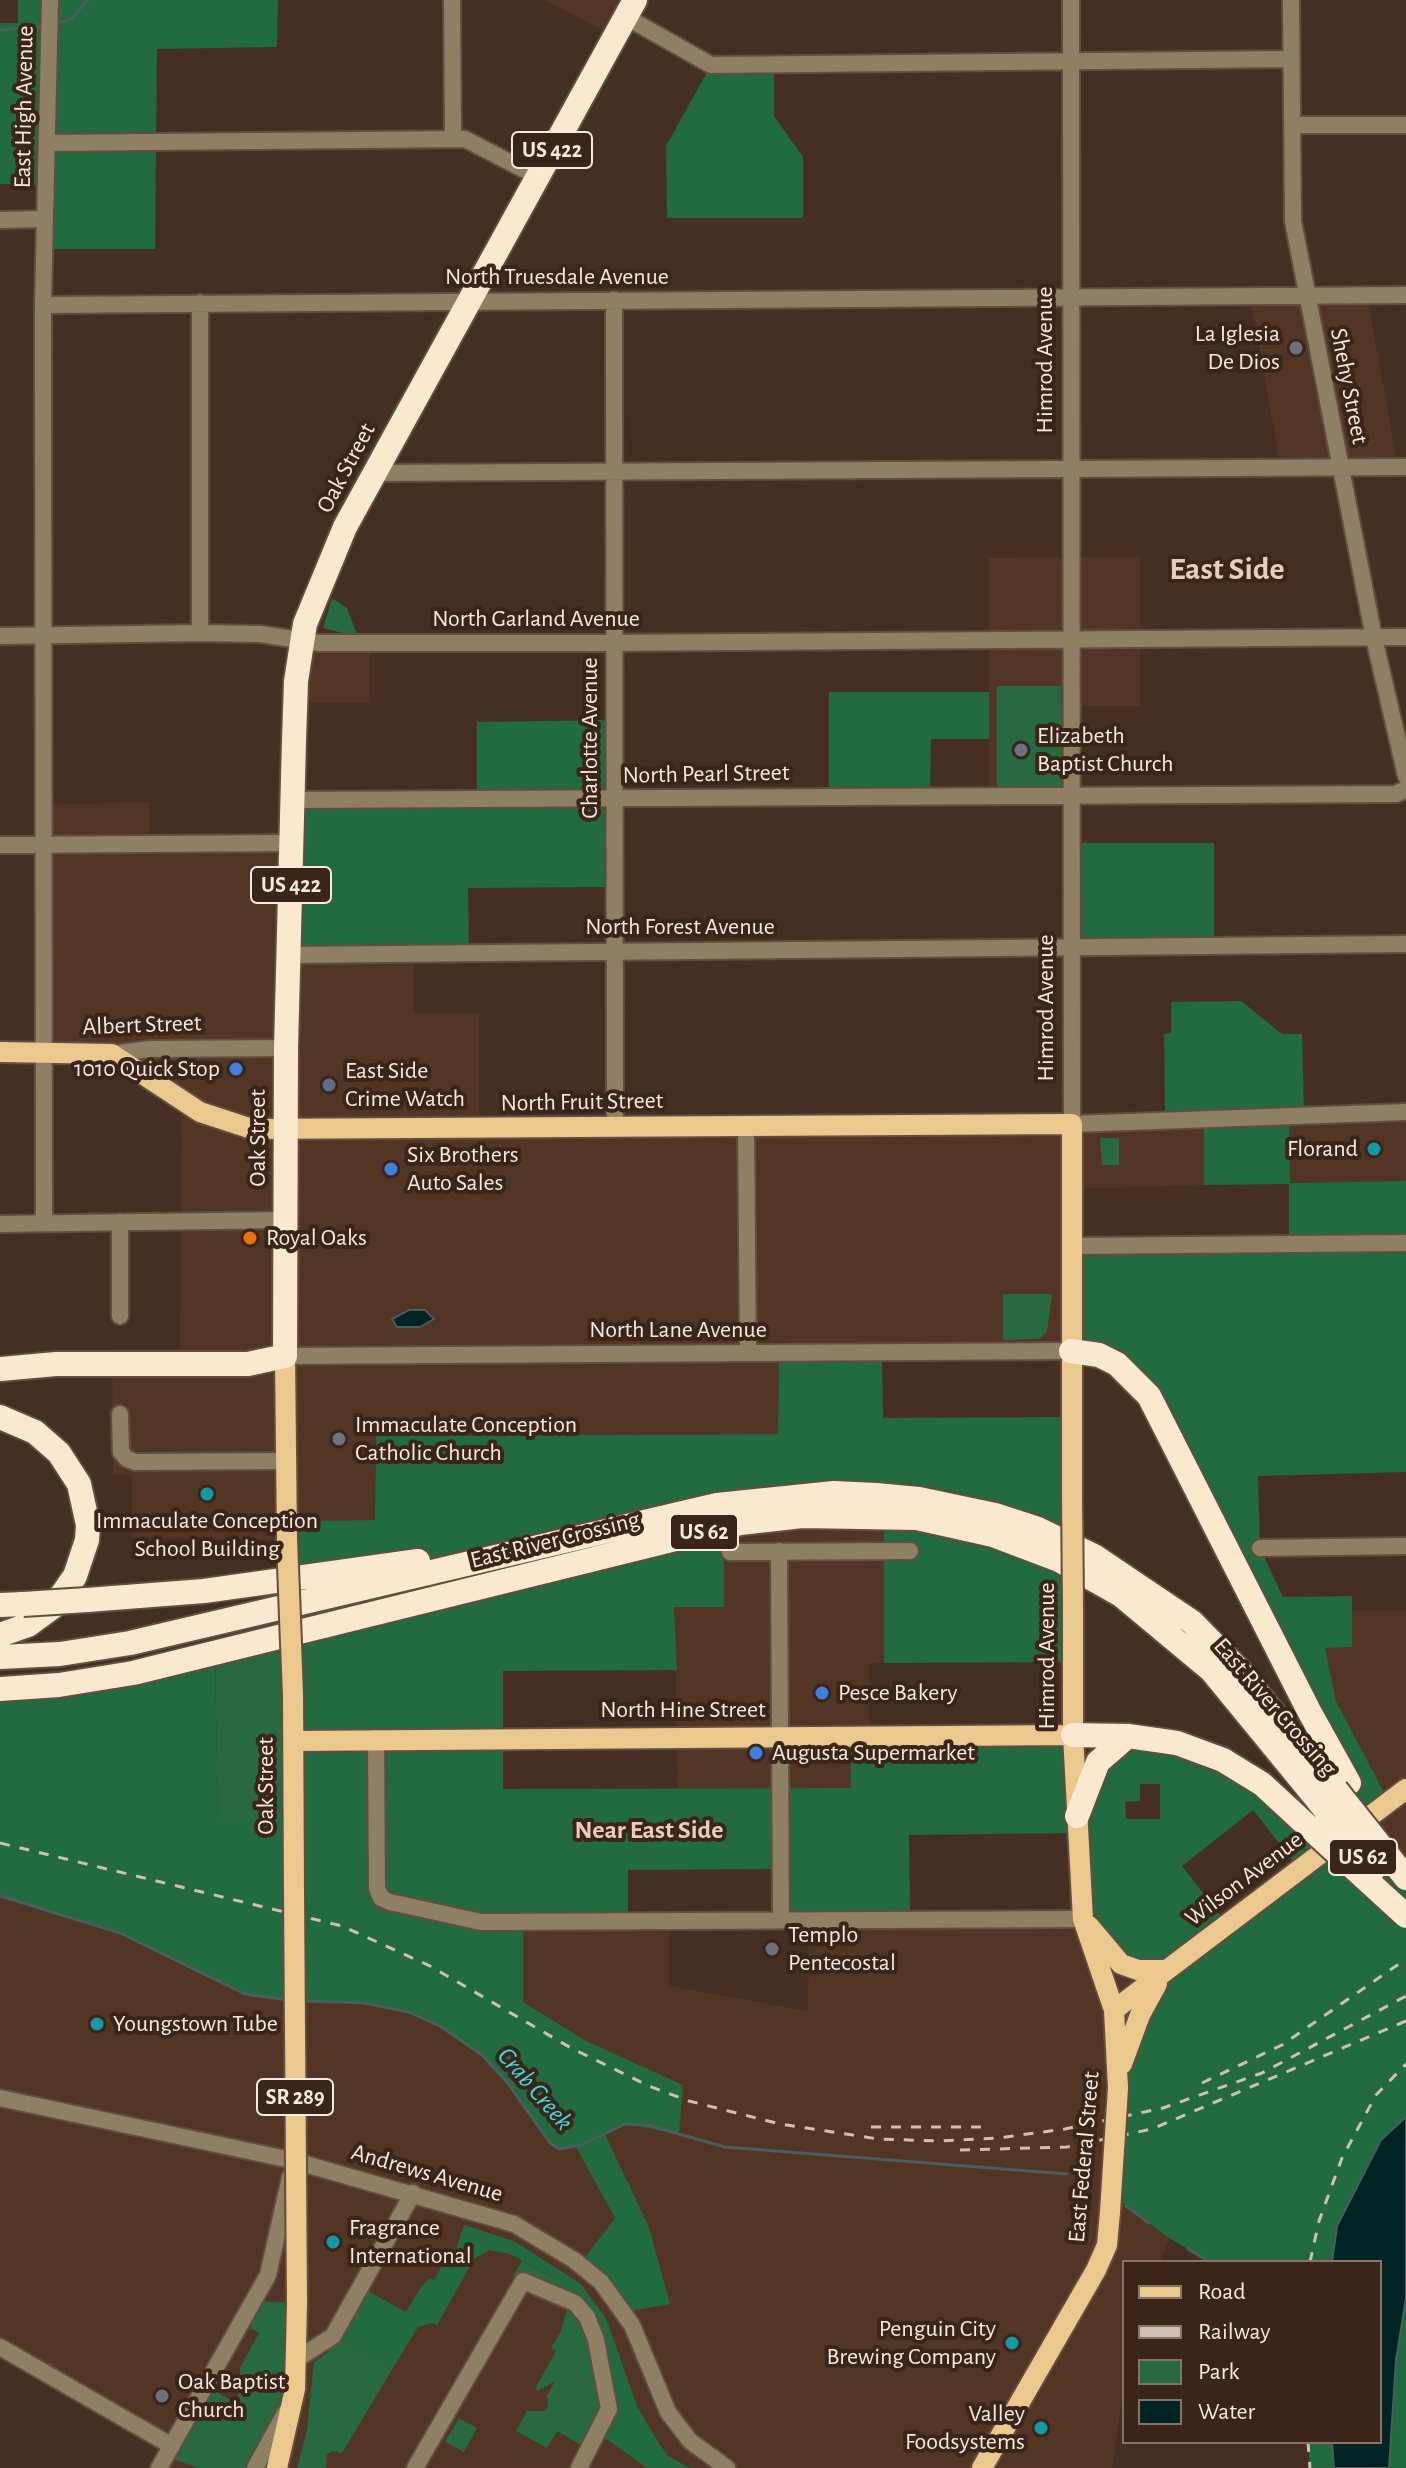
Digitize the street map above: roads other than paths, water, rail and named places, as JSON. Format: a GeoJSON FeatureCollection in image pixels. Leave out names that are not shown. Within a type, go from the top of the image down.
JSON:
{"type":"FeatureCollection","features":[{"type":"Feature","properties":{"kind":"highway","name":"Oak Street"},"geometry":{"type":"LineString","coordinates":[[285,1356],[288,955],[295,702],[302,640],[316,594],[345,527],[631,9]]}},
{"type":"Feature","properties":{"kind":"highway"},"geometry":{"type":"LineString","coordinates":[[0,1353],[62,1349],[248,1350],[285,1356]]}},
{"type":"Feature","properties":{"kind":"highway"},"geometry":{"type":"LineString","coordinates":[[1071,1351],[1099,1355],[1117,1364],[1149,1396],[1309,1711],[1335,1792],[1406,1876]]}},
{"type":"Feature","properties":{"kind":"highway"},"geometry":{"type":"LineString","coordinates":[[0,1369],[56,1364],[248,1364],[285,1356]]}},
{"type":"Feature","properties":{"kind":"highway"},"geometry":{"type":"LineString","coordinates":[[0,1417],[27,1428],[59,1453],[79,1484],[88,1525],[85,1549],[75,1576],[54,1606],[28,1625],[0,1635]]}},
{"type":"Feature","properties":{"kind":"highway","name":"East River Crossing"},"geometry":{"type":"LineString","coordinates":[[0,1657],[60,1654],[142,1641],[717,1505],[834,1493],[932,1501],[1038,1529],[1094,1556],[1192,1622],[1237,1668],[1335,1792],[1406,1914]]}},
{"type":"Feature","properties":{"kind":"highway","name":"East River Crossing"},"geometry":{"type":"LineString","coordinates":[[0,1689],[59,1685],[147,1670],[740,1523],[802,1516],[917,1518],[993,1535],[1059,1560],[1121,1595],[1211,1670],[1335,1792]]}},
{"type":"Feature","properties":{"kind":"highway"},"geometry":{"type":"LineString","coordinates":[[11,1604],[87,1600],[310,1578],[598,1533]]}},
{"type":"Feature","properties":{"kind":"highway"},"geometry":{"type":"LineString","coordinates":[[1073,1735],[1128,1736],[1177,1743],[1223,1760],[1262,1784],[1406,1914]]}},
{"type":"Feature","properties":{"kind":"highway"},"geometry":{"type":"LineString","coordinates":[[1077,1816],[1098,1762],[1128,1736]]}},
{"type":"Feature","properties":{"kind":"main road","name":"Albert Street"},"geometry":{"type":"LineString","coordinates":[[0,1052],[112,1054]]}},
{"type":"Feature","properties":{"kind":"main road","name":"North Fruit Street"},"geometry":{"type":"LineString","coordinates":[[112,1054],[214,1119],[252,1129],[1072,1124]]}},
{"type":"Feature","properties":{"kind":"main road","name":"Himrod Avenue"},"geometry":{"type":"LineString","coordinates":[[1072,1124],[1073,1735],[1083,1919],[1114,2010]]}},
{"type":"Feature","properties":{"kind":"main road","name":"Oak Street"},"geometry":{"type":"LineString","coordinates":[[285,1356],[284,1461],[294,1741],[297,2359]]}},
{"type":"Feature","properties":{"kind":"main road","name":"North Hine Street"},"geometry":{"type":"LineString","coordinates":[[294,1741],[1073,1735]]}},
{"type":"Feature","properties":{"kind":"main road","name":"Wilson Avenue"},"geometry":{"type":"LineString","coordinates":[[1114,2010],[1406,1789]]}},
{"type":"Feature","properties":{"kind":"main road"},"geometry":{"type":"LineString","coordinates":[[1083,1919],[1121,1964],[1138,1970],[1166,1970]]}},
{"type":"Feature","properties":{"kind":"main road"},"geometry":{"type":"LineString","coordinates":[[1118,2081],[1140,2015],[1166,1970]]}},
{"type":"Feature","properties":{"kind":"main road","name":"East Federal Street"},"geometry":{"type":"LineString","coordinates":[[982,2468],[1096,2270],[1107,2245],[1118,2081],[1114,2010]]}},
{"type":"Feature","properties":{"kind":"main road","name":"SR 289"},"geometry":{"type":"LineString","coordinates":[[277,2468],[294,2398],[297,2359]]}},
{"type":"Feature","properties":{"kind":"street","name":"East High Avenue"},"geometry":{"type":"LineString","coordinates":[[44,1223],[43,305],[50,0]]}},
{"type":"Feature","properties":{"kind":"street"},"geometry":{"type":"LineString","coordinates":[[452,0],[453,139]]}},
{"type":"Feature","properties":{"kind":"street","name":"Himrod Avenue"},"geometry":{"type":"LineString","coordinates":[[1071,0],[1072,1124]]}},
{"type":"Feature","properties":{"kind":"street","name":"Shehy Street"},"geometry":{"type":"LineString","coordinates":[[1291,0],[1291,206],[1374,638],[1406,776]]}},
{"type":"Feature","properties":{"kind":"street"},"geometry":{"type":"LineString","coordinates":[[631,9],[711,65],[1291,59]]}},
{"type":"Feature","properties":{"kind":"street"},"geometry":{"type":"LineString","coordinates":[[1292,125],[1406,125]]}},
{"type":"Feature","properties":{"kind":"street"},"geometry":{"type":"LineString","coordinates":[[48,143],[470,140],[538,177]]}},
{"type":"Feature","properties":{"kind":"street"},"geometry":{"type":"LineString","coordinates":[[0,220],[45,219]]}},
{"type":"Feature","properties":{"kind":"street","name":"North Truesdale Avenue"},"geometry":{"type":"LineString","coordinates":[[43,305],[1406,295]]}},
{"type":"Feature","properties":{"kind":"street","name":"Charlotte Avenue"},"geometry":{"type":"LineString","coordinates":[[614,300],[615,1128]]}},
{"type":"Feature","properties":{"kind":"street"},"geometry":{"type":"LineString","coordinates":[[200,303],[200,633]]}},
{"type":"Feature","properties":{"kind":"street"},"geometry":{"type":"LineString","coordinates":[[374,473],[1406,467]]}},
{"type":"Feature","properties":{"kind":"street","name":"North Garland Avenue"},"geometry":{"type":"LineString","coordinates":[[0,636],[200,633],[260,634],[302,640],[614,643],[1406,637]]}},
{"type":"Feature","properties":{"kind":"street","name":"North Pearl Street"},"geometry":{"type":"LineString","coordinates":[[293,800],[1396,794],[1406,789]]}},
{"type":"Feature","properties":{"kind":"street"},"geometry":{"type":"LineString","coordinates":[[0,845],[292,843]]}},
{"type":"Feature","properties":{"kind":"street","name":"North Forest Avenue"},"geometry":{"type":"LineString","coordinates":[[288,955],[1406,944]]}},
{"type":"Feature","properties":{"kind":"street","name":"Albert Street"},"geometry":{"type":"LineString","coordinates":[[112,1054],[150,1049],[286,1048]]}},
{"type":"Feature","properties":{"kind":"street"},"geometry":{"type":"LineString","coordinates":[[1072,1124],[1406,1112]]}},
{"type":"Feature","properties":{"kind":"street"},"geometry":{"type":"LineString","coordinates":[[746,1127],[748,1353]]}},
{"type":"Feature","properties":{"kind":"street"},"geometry":{"type":"LineString","coordinates":[[0,1224],[286,1220]]}},
{"type":"Feature","properties":{"kind":"street"},"geometry":{"type":"LineString","coordinates":[[120,1222],[120,1316]]}},
{"type":"Feature","properties":{"kind":"street"},"geometry":{"type":"LineString","coordinates":[[1072,1246],[1406,1243]]}},
{"type":"Feature","properties":{"kind":"street","name":"North Lane Avenue"},"geometry":{"type":"LineString","coordinates":[[285,1356],[1071,1351]]}},
{"type":"Feature","properties":{"kind":"street"},"geometry":{"type":"LineString","coordinates":[[120,1414],[121,1452],[135,1462],[284,1461]]}},
{"type":"Feature","properties":{"kind":"street"},"geometry":{"type":"LineString","coordinates":[[1260,1548],[1406,1546]]}},
{"type":"Feature","properties":{"kind":"street"},"geometry":{"type":"LineString","coordinates":[[779,1551],[781,1920]]}},
{"type":"Feature","properties":{"kind":"street"},"geometry":{"type":"LineString","coordinates":[[730,1552],[910,1551]]}},
{"type":"Feature","properties":{"kind":"street"},"geometry":{"type":"LineString","coordinates":[[376,1738],[377,1888],[381,1898],[435,1914],[481,1922],[1083,1919]]}},
{"type":"Feature","properties":{"kind":"street","name":"Andrews Avenue"},"geometry":{"type":"LineString","coordinates":[[0,2098],[291,2160],[514,2224],[592,2272],[615,2298],[632,2325],[668,2412],[690,2441],[727,2468]]}},
{"type":"Feature","properties":{"kind":"street"},"geometry":{"type":"LineString","coordinates":[[159,2468],[268,2275],[291,2160]]}},
{"type":"Feature","properties":{"kind":"street"},"geometry":{"type":"LineString","coordinates":[[297,2359],[333,2336],[413,2193]]}},
{"type":"Feature","properties":{"kind":"street"},"geometry":{"type":"LineString","coordinates":[[415,2468],[523,2281],[575,2303],[587,2317],[596,2340],[609,2409],[579,2468]]}},
{"type":"Feature","properties":{"kind":"street"},"geometry":{"type":"LineString","coordinates":[[0,2347],[172,2446]]}},
{"type":"Feature","properties":{"kind":"street"},"geometry":{"type":"LineString","coordinates":[[255,2468],[294,2398]]}},
{"type":"Feature","properties":{"kind":"water"},"geometry":{"type":"Polygon","coordinates":[[[409,1310],[425,1310],[434,1319],[420,1327],[397,1327],[392,1319],[409,1310]]]}},
{"type":"Feature","properties":{"kind":"water"},"geometry":{"type":"Polygon","coordinates":[[[1406,2117],[1406,2298],[1396,2360],[1389,2468],[1334,2468],[1332,2444],[1382,2444],[1382,2260],[1332,2260],[1337,2226],[1381,2140],[1406,2117]]]}},
{"type":"Feature","properties":{"kind":"waterway"},"geometry":{"type":"LineString","coordinates":[[57,23],[71,19],[88,0]]}},
{"type":"Feature","properties":{"kind":"waterway"},"geometry":{"type":"LineString","coordinates":[[0,30],[42,27]]}},
{"type":"Feature","properties":{"kind":"waterway","name":"Crab Creek"},"geometry":{"type":"LineString","coordinates":[[0,1896],[120,1933],[245,1994],[288,2000]]}},
{"type":"Feature","properties":{"kind":"waterway","name":"Crab Creek"},"geometry":{"type":"LineString","coordinates":[[303,2001],[364,2003],[408,2012],[440,2026],[481,2054],[507,2082],[550,2143],[559,2149],[581,2145],[625,2124],[647,2125],[725,2147],[1067,2174]]}},
{"type":"Feature","properties":{"kind":"waterway","name":"Crab Creek"},"geometry":{"type":"LineString","coordinates":[[1126,2206],[1149,2223]]}},
{"type":"Feature","properties":{"kind":"waterway","name":"Crab Creek"},"geometry":{"type":"LineString","coordinates":[[1188,2249],[1207,2260]]}},
{"type":"Feature","properties":{"kind":"railway"},"geometry":{"type":"LineString","coordinates":[[0,1843],[342,1926],[430,1966],[571,2048],[649,2086],[689,2101],[780,2124],[878,2139],[939,2141],[998,2138],[1065,2129],[1163,2108],[1262,2073],[1406,1996]]}},
{"type":"Feature","properties":{"kind":"railway"},"geometry":{"type":"LineString","coordinates":[[1202,2083],[1282,2045],[1406,1959]]}},
{"type":"Feature","properties":{"kind":"railway"},"geometry":{"type":"LineString","coordinates":[[960,2150],[1067,2147],[1152,2129],[1406,2021]]}},
{"type":"Feature","properties":{"kind":"railway"},"geometry":{"type":"LineString","coordinates":[[1310,2260],[1319,2221],[1342,2158],[1376,2095],[1406,2064]]}},
{"type":"Feature","properties":{"kind":"railway"},"geometry":{"type":"LineString","coordinates":[[871,2127],[983,2127]]}},
{"type":"Feature","properties":{"kind":"railway"},"geometry":{"type":"LineString","coordinates":[[1308,2444],[1310,2468]]}},
{"type":"Feature","properties":{"kind":"place","name":"La Iglesia De Dios"},"geometry":{"type":"Point","coordinates":[1296,348]}},
{"type":"Feature","properties":{"kind":"place","name":"Elizabeth Baptist Church"},"geometry":{"type":"Point","coordinates":[1021,750]}},
{"type":"Feature","properties":{"kind":"place","name":"1010 Quick Stop"},"geometry":{"type":"Point","coordinates":[236,1069]}},
{"type":"Feature","properties":{"kind":"place","name":"East Side Crime Watch"},"geometry":{"type":"Point","coordinates":[329,1085]}},
{"type":"Feature","properties":{"kind":"place","name":"Florand"},"geometry":{"type":"Point","coordinates":[1374,1149]}},
{"type":"Feature","properties":{"kind":"place","name":"Six Brothers Auto Sales"},"geometry":{"type":"Point","coordinates":[391,1169]}},
{"type":"Feature","properties":{"kind":"place","name":"Royal Oaks"},"geometry":{"type":"Point","coordinates":[250,1238]}},
{"type":"Feature","properties":{"kind":"place","name":"Immaculate Conception Catholic Church"},"geometry":{"type":"Point","coordinates":[339,1439]}},
{"type":"Feature","properties":{"kind":"place","name":"Immaculate Conception School Building"},"geometry":{"type":"Point","coordinates":[207,1494]}},
{"type":"Feature","properties":{"kind":"place","name":"Pesce Bakery"},"geometry":{"type":"Point","coordinates":[822,1693]}},
{"type":"Feature","properties":{"kind":"place","name":"Augusta Supermarket"},"geometry":{"type":"Point","coordinates":[756,1753]}},
{"type":"Feature","properties":{"kind":"place","name":"Templo Pentecostal"},"geometry":{"type":"Point","coordinates":[772,1949]}},
{"type":"Feature","properties":{"kind":"place","name":"Youngstown Tube"},"geometry":{"type":"Point","coordinates":[97,2024]}},
{"type":"Feature","properties":{"kind":"place","name":"Fragrance International"},"geometry":{"type":"Point","coordinates":[333,2242]}},
{"type":"Feature","properties":{"kind":"place","name":"Penguin City Brewing Company"},"geometry":{"type":"Point","coordinates":[1012,2343]}},
{"type":"Feature","properties":{"kind":"place","name":"Oak Baptist Church"},"geometry":{"type":"Point","coordinates":[162,2396]}},
{"type":"Feature","properties":{"kind":"place","name":"Valley Foodsystems"},"geometry":{"type":"Point","coordinates":[1041,2428]}},
{"type":"Feature","properties":{"kind":"district","name":"East Side"},"geometry":{"type":"Point","coordinates":[1227,569]}},
{"type":"Feature","properties":{"kind":"district","name":"Near East Side"},"geometry":{"type":"Point","coordinates":[649,1830]}}]}
